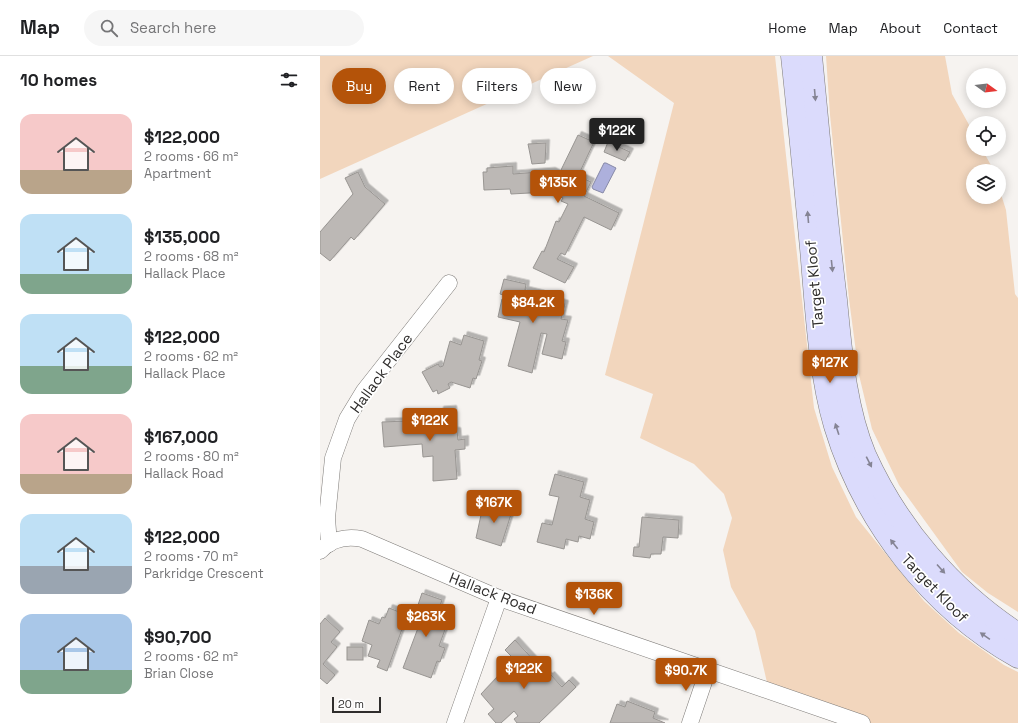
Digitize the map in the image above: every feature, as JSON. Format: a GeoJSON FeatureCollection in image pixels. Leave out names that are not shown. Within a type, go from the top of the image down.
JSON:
{"type":"FeatureCollection","features":[{"type":"Feature","properties":{"kind":"main road","name":"Target Kloof"},"geometry":{"type":"LineString","coordinates":[[792,56],[819,339],[835,425],[850,467],[870,509],[890,539],[919,576],[947,606],[972,627],[1018,658]]}},
{"type":"Feature","properties":{"kind":"main road","name":"Target Kloof"},"geometry":{"type":"LineString","coordinates":[[811,56],[840,335],[853,415],[865,454],[876,477],[905,525],[924,551],[950,580],[976,604],[1018,634]]}},
{"type":"Feature","properties":{"kind":"street","name":"Hallack Place"},"geometry":{"type":"LineString","coordinates":[[325,548],[333,458],[347,419],[364,391],[449,283]]}},
{"type":"Feature","properties":{"kind":"street","name":"Hallack Road"},"geometry":{"type":"LineString","coordinates":[[325,548],[341,539],[362,539],[499,598],[862,723]]}},
{"type":"Feature","properties":{"kind":"street"},"geometry":{"type":"LineString","coordinates":[[454,723],[499,598]]}},
{"type":"Feature","properties":{"kind":"street"},"geometry":{"type":"LineString","coordinates":[[690,723],[708,670]]}},
{"type":"Feature","properties":{"kind":"shaded area"},"geometry":{"type":"Polygon","coordinates":[[[320,56],[593,56],[566,68],[540,68],[540,80],[532,83],[532,68],[462,68],[462,104],[486,104],[320,179],[320,56]]]}},
{"type":"Feature","properties":{"kind":"shaded area"},"geometry":{"type":"Polygon","coordinates":[[[608,56],[775,56],[814,408],[832,467],[856,517],[924,601],[959,633],[1004,665],[1018,672],[1018,723],[862,723],[769,691],[755,631],[731,587],[723,550],[732,518],[724,494],[694,464],[640,438],[653,394],[605,375],[674,103],[608,56]]]}},
{"type":"Feature","properties":{"kind":"shaded area"},"geometry":{"type":"Polygon","coordinates":[[[826,56],[945,56],[952,94],[966,119],[966,156],[986,156],[990,164],[966,164],[966,204],[1004,204],[1015,294],[1018,298],[1018,612],[988,593],[962,572],[899,485],[872,429],[859,375],[849,299],[830,115],[826,56]]]}},
{"type":"Feature","properties":{"kind":"water"},"geometry":{"type":"Polygon","coordinates":[[[604,163],[616,168],[603,193],[593,189],[592,187],[604,163]]]}},
{"type":"Feature","properties":{"kind":"building"},"geometry":{"type":"Polygon","coordinates":[[[578,135],[594,142],[578,176],[591,182],[584,196],[619,213],[611,230],[584,217],[565,255],[561,253],[557,259],[574,267],[565,283],[533,268],[542,251],[544,252],[556,221],[559,222],[568,204],[561,201],[563,198],[548,192],[511,194],[510,189],[484,190],[483,172],[487,172],[487,168],[513,166],[513,174],[552,171],[561,176],[563,171],[561,170],[578,135]]]}},
{"type":"Feature","properties":{"kind":"building"},"geometry":{"type":"Polygon","coordinates":[[[608,142],[630,152],[625,161],[604,152],[608,142]]]}},
{"type":"Feature","properties":{"kind":"building"},"geometry":{"type":"Polygon","coordinates":[[[546,143],[545,163],[532,164],[528,144],[546,143]]]}},
{"type":"Feature","properties":{"kind":"building"},"geometry":{"type":"Polygon","coordinates":[[[358,172],[365,187],[385,204],[354,240],[351,237],[330,261],[320,253],[320,232],[353,194],[345,178],[358,172]]]}},
{"type":"Feature","properties":{"kind":"building"},"geometry":{"type":"Polygon","coordinates":[[[504,279],[526,284],[525,290],[541,294],[540,297],[565,304],[561,319],[568,320],[562,341],[566,342],[562,359],[542,354],[547,334],[541,333],[532,373],[508,366],[520,322],[498,317],[502,299],[509,300],[510,297],[500,294],[504,279]]]}},
{"type":"Feature","properties":{"kind":"building"},"geometry":{"type":"Polygon","coordinates":[[[464,335],[484,341],[479,360],[482,361],[476,379],[473,378],[470,388],[451,382],[448,384],[450,388],[438,394],[437,390],[433,392],[422,372],[438,364],[440,367],[443,366],[450,341],[461,345],[464,335]]]}},
{"type":"Feature","properties":{"kind":"building"},"geometry":{"type":"Polygon","coordinates":[[[453,409],[454,431],[457,431],[458,440],[465,439],[465,449],[455,450],[457,479],[433,481],[433,456],[423,457],[422,444],[384,447],[382,422],[407,421],[407,429],[418,429],[418,424],[440,422],[440,410],[453,409]]]}},
{"type":"Feature","properties":{"kind":"building"},"geometry":{"type":"Polygon","coordinates":[[[555,474],[584,482],[580,497],[590,500],[585,519],[594,522],[590,539],[579,536],[578,542],[566,539],[564,549],[537,542],[542,523],[552,525],[559,497],[549,495],[555,474]]]}},
{"type":"Feature","properties":{"kind":"building"},"geometry":{"type":"Polygon","coordinates":[[[487,503],[512,511],[501,546],[476,538],[481,515],[483,515],[487,503]]]}},
{"type":"Feature","properties":{"kind":"building"},"geometry":{"type":"Polygon","coordinates":[[[642,517],[679,520],[678,538],[663,537],[661,554],[651,554],[650,558],[633,556],[634,547],[639,547],[642,517]]]}},
{"type":"Feature","properties":{"kind":"building"},"geometry":{"type":"Polygon","coordinates":[[[422,593],[442,600],[435,620],[447,624],[439,646],[445,648],[440,662],[437,661],[431,678],[403,668],[418,628],[411,626],[422,593]]]}},
{"type":"Feature","properties":{"kind":"building"},"geometry":{"type":"Polygon","coordinates":[[[389,608],[407,615],[387,671],[377,667],[380,660],[368,656],[372,645],[362,641],[369,620],[379,624],[382,617],[385,618],[389,608]]]}},
{"type":"Feature","properties":{"kind":"building"},"geometry":{"type":"Polygon","coordinates":[[[325,618],[340,632],[331,642],[337,647],[323,664],[335,675],[327,684],[320,678],[320,624],[325,618]]]}},
{"type":"Feature","properties":{"kind":"building"},"geometry":{"type":"Polygon","coordinates":[[[515,640],[549,677],[551,675],[562,687],[569,680],[576,687],[539,723],[517,723],[514,719],[518,716],[514,711],[501,723],[496,723],[488,714],[494,709],[481,694],[499,675],[497,673],[513,658],[505,650],[515,640]]]}},
{"type":"Feature","properties":{"kind":"building"},"geometry":{"type":"Polygon","coordinates":[[[347,647],[363,647],[363,660],[347,660],[347,647]]]}},
{"type":"Feature","properties":{"kind":"building"},"geometry":{"type":"Polygon","coordinates":[[[627,701],[655,712],[653,718],[665,723],[610,723],[617,704],[625,707],[627,701]]]}}]}
